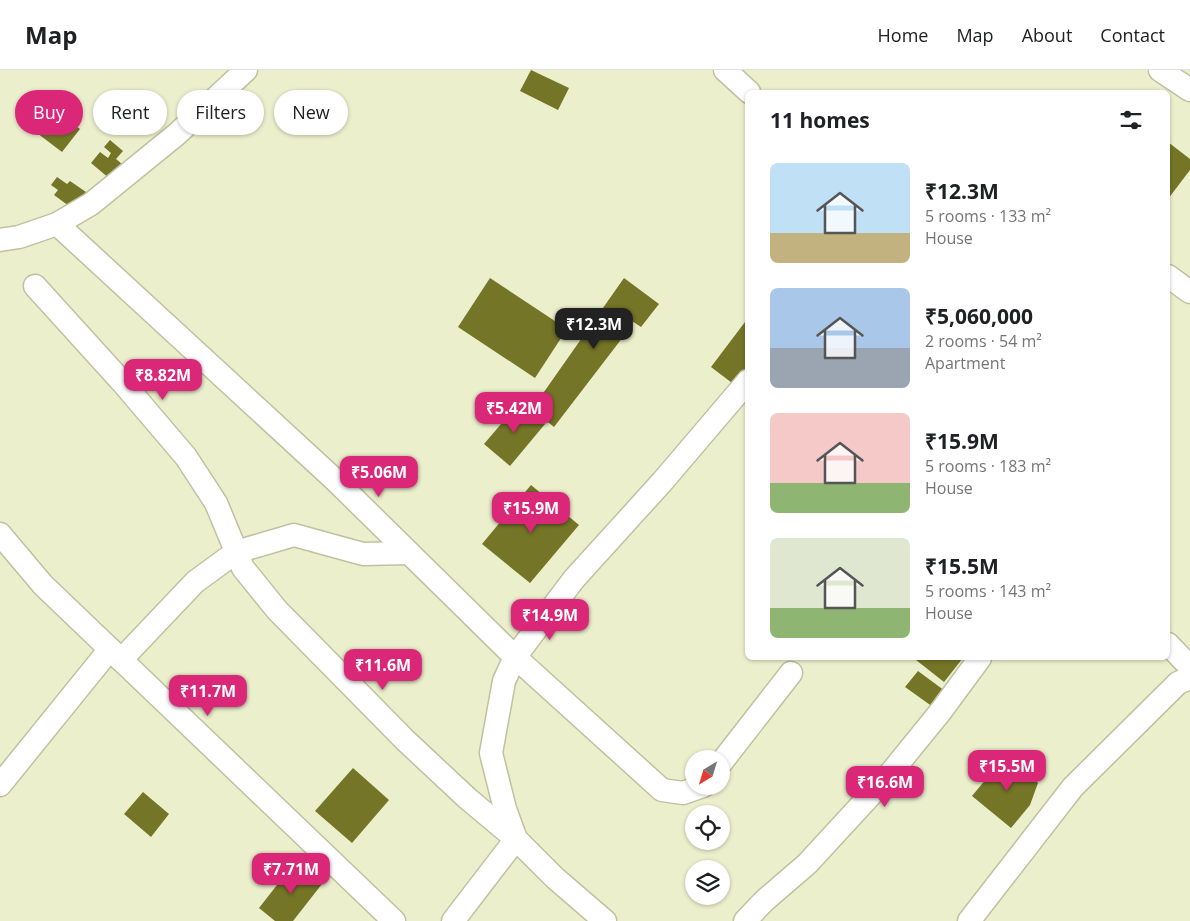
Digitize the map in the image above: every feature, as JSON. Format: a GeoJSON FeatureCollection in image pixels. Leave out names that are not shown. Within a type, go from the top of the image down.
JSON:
{"type":"FeatureCollection","features":[{"type":"Feature","properties":{"kind":"street"},"geometry":{"type":"LineString","coordinates":[[725,70],[747,90]]}},
{"type":"Feature","properties":{"kind":"street"},"geometry":{"type":"LineString","coordinates":[[1160,70],[1190,90]]}},
{"type":"Feature","properties":{"kind":"street"},"geometry":{"type":"LineString","coordinates":[[2,243],[57,224],[91,204],[176,134],[240,72]]}},
{"type":"Feature","properties":{"kind":"street"},"geometry":{"type":"LineString","coordinates":[[57,224],[335,480],[515,657],[662,790],[685,792]]}},
{"type":"Feature","properties":{"kind":"street"},"geometry":{"type":"LineString","coordinates":[[1170,277],[1190,292]]}},
{"type":"Feature","properties":{"kind":"street"},"geometry":{"type":"LineString","coordinates":[[35,286],[123,383],[186,457],[216,503],[243,568],[277,610],[412,747],[467,798],[516,838],[555,878],[605,921]]}},
{"type":"Feature","properties":{"kind":"street"},"geometry":{"type":"LineString","coordinates":[[516,838],[505,809],[492,753],[504,681],[515,657],[574,579],[662,482],[745,385]]}},
{"type":"Feature","properties":{"kind":"street"},"geometry":{"type":"LineString","coordinates":[[0,534],[43,585],[394,921]]}},
{"type":"Feature","properties":{"kind":"street"},"geometry":{"type":"LineString","coordinates":[[0,785],[115,655],[195,582],[236,552],[294,534],[363,554],[409,552]]}},
{"type":"Feature","properties":{"kind":"street"},"geometry":{"type":"LineString","coordinates":[[1170,646],[1190,667]]}},
{"type":"Feature","properties":{"kind":"street"},"geometry":{"type":"LineString","coordinates":[[746,921],[764,901],[807,864],[883,782],[941,711],[979,660]]}},
{"type":"Feature","properties":{"kind":"street"},"geometry":{"type":"LineString","coordinates":[[730,751],[791,673]]}},
{"type":"Feature","properties":{"kind":"street"},"geometry":{"type":"LineString","coordinates":[[969,921],[1073,787],[1178,683],[1190,678]]}},
{"type":"Feature","properties":{"kind":"street"},"geometry":{"type":"LineString","coordinates":[[453,921],[516,838]]}},
{"type":"Feature","properties":{"kind":"building"},"geometry":{"type":"Polygon","coordinates":[[[531,70],[569,88],[558,110],[520,91],[531,70]]]}},
{"type":"Feature","properties":{"kind":"building"},"geometry":{"type":"Polygon","coordinates":[[[40,135],[75,135],[62,152],[40,135]]]}},
{"type":"Feature","properties":{"kind":"building"},"geometry":{"type":"Polygon","coordinates":[[[110,140],[123,151],[116,159],[122,164],[110,179],[91,163],[100,152],[108,158],[111,153],[104,147],[110,140]]]}},
{"type":"Feature","properties":{"kind":"building"},"geometry":{"type":"Polygon","coordinates":[[[1170,144],[1190,159],[1190,170],[1170,196],[1170,144]]]}},
{"type":"Feature","properties":{"kind":"building"},"geometry":{"type":"Polygon","coordinates":[[[57,177],[67,184],[70,181],[86,192],[73,209],[54,195],[58,190],[51,185],[57,177]]]}},
{"type":"Feature","properties":{"kind":"building"},"geometry":{"type":"Polygon","coordinates":[[[490,278],[567,329],[535,378],[458,327],[490,278]]]}},
{"type":"Feature","properties":{"kind":"building"},"geometry":{"type":"Polygon","coordinates":[[[624,278],[659,304],[641,327],[623,315],[618,327],[623,337],[554,427],[532,409],[624,278]]]}},
{"type":"Feature","properties":{"kind":"building"},"geometry":{"type":"Polygon","coordinates":[[[745,322],[745,375],[736,386],[711,367],[745,322]]]}},
{"type":"Feature","properties":{"kind":"building"},"geometry":{"type":"Polygon","coordinates":[[[519,403],[545,424],[510,466],[484,444],[519,403]]]}},
{"type":"Feature","properties":{"kind":"building"},"geometry":{"type":"Polygon","coordinates":[[[531,485],[579,525],[530,583],[482,544],[531,485]]]}},
{"type":"Feature","properties":{"kind":"building"},"geometry":{"type":"Polygon","coordinates":[[[916,660],[961,660],[944,682],[916,660]]]}},
{"type":"Feature","properties":{"kind":"building"},"geometry":{"type":"Polygon","coordinates":[[[918,671],[945,691],[933,707],[905,687],[918,671]]]}},
{"type":"Feature","properties":{"kind":"building"},"geometry":{"type":"Polygon","coordinates":[[[1005,756],[1038,783],[1030,805],[1011,828],[972,796],[1005,756]]]}},
{"type":"Feature","properties":{"kind":"building"},"geometry":{"type":"Polygon","coordinates":[[[353,768],[389,800],[352,843],[315,811],[353,768]]]}},
{"type":"Feature","properties":{"kind":"building"},"geometry":{"type":"Polygon","coordinates":[[[143,792],[169,814],[151,837],[124,814],[143,792]]]}},
{"type":"Feature","properties":{"kind":"building"},"geometry":{"type":"Polygon","coordinates":[[[295,862],[322,884],[293,921],[275,921],[259,908],[295,862]]]}}]}
